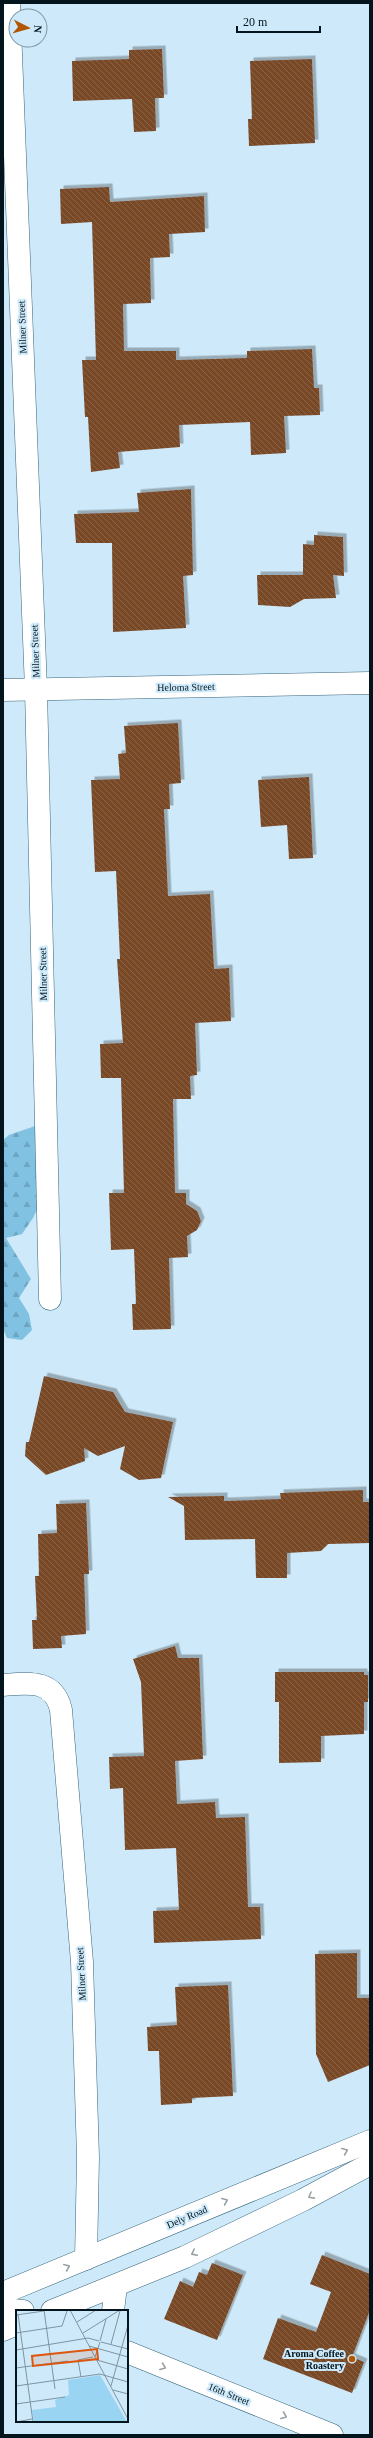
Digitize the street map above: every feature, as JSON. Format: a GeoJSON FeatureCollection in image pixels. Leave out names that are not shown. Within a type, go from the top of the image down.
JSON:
{"type":"FeatureCollection","features":[{"type":"Feature","properties":{"kind":"street","name":"Milner Street"},"geometry":{"type":"LineString","coordinates":[[8,3],[36,689],[50,1298]]}},
{"type":"Feature","properties":{"kind":"street","name":"Heloma Street"},"geometry":{"type":"LineString","coordinates":[[3,690],[370,683]]}},
{"type":"Feature","properties":{"kind":"street","name":"Milner Street"},"geometry":{"type":"LineString","coordinates":[[3,1685],[37,1684],[53,1691],[58,1698],[61,1710],[82,1962],[88,2157],[86,2259]]}},
{"type":"Feature","properties":{"kind":"street","name":"Dely Road"},"geometry":{"type":"LineString","coordinates":[[3,2293],[370,2141]]}},
{"type":"Feature","properties":{"kind":"street"},"geometry":{"type":"LineString","coordinates":[[55,2310],[192,2254],[303,2200],[370,2164]]}},
{"type":"Feature","properties":{"kind":"street"},"geometry":{"type":"LineString","coordinates":[[113,2310],[116,2286]]}},
{"type":"Feature","properties":{"kind":"street"},"geometry":{"type":"LineString","coordinates":[[3,2309],[16,2310]]}},
{"type":"Feature","properties":{"kind":"street"},"geometry":{"type":"LineString","coordinates":[[3,2330],[16,2324]]}},
{"type":"Feature","properties":{"kind":"street","name":"16th Street"},"geometry":{"type":"LineString","coordinates":[[128,2352],[332,2435]]}},
{"type":"Feature","properties":{"kind":"green space"},"geometry":{"type":"Polygon","coordinates":[[[38,1125],[55,1172],[33,1218],[22,1234],[6,1238],[31,1279],[19,1298],[29,1314],[32,1330],[22,1340],[7,1338],[3,1329],[3,1140],[9,1135],[38,1125]]]}},
{"type":"Feature","properties":{"kind":"building"},"geometry":{"type":"Polygon","coordinates":[[[162,49],[164,98],[155,98],[156,131],[134,132],[132,99],[73,101],[72,61],[129,59],[129,50],[162,49]]]}},
{"type":"Feature","properties":{"kind":"building"},"geometry":{"type":"Polygon","coordinates":[[[312,59],[315,143],[249,146],[248,119],[252,119],[250,61],[312,59]]]}},
{"type":"Feature","properties":{"kind":"building"},"geometry":{"type":"Polygon","coordinates":[[[109,187],[110,202],[204,196],[205,232],[169,234],[170,257],[150,258],[151,303],[123,304],[124,351],[176,351],[176,360],[247,358],[247,351],[312,349],[314,388],[319,388],[320,415],[284,416],[286,453],[251,455],[250,422],[179,425],[180,447],[118,452],[120,468],[91,472],[88,417],[85,417],[82,360],[96,360],[92,222],[61,224],[60,189],[109,187]]]}},
{"type":"Feature","properties":{"kind":"building"},"geometry":{"type":"Polygon","coordinates":[[[191,489],[193,575],[183,576],[186,628],[113,632],[112,543],[76,543],[74,514],[139,512],[137,493],[191,489]]]}},
{"type":"Feature","properties":{"kind":"building"},"geometry":{"type":"Polygon","coordinates":[[[314,535],[343,537],[344,576],[333,575],[336,598],[304,599],[290,607],[258,605],[257,575],[303,575],[303,544],[314,545],[314,535]]]}},
{"type":"Feature","properties":{"kind":"building"},"geometry":{"type":"Polygon","coordinates":[[[178,723],[181,783],[169,784],[170,809],[164,809],[168,896],[210,894],[214,969],[229,968],[231,1021],[195,1023],[197,1075],[190,1076],[191,1099],[173,1099],[175,1193],[186,1193],[186,1204],[197,1211],[201,1221],[197,1230],[187,1236],[188,1257],[169,1258],[171,1329],[133,1330],[132,1304],[136,1304],[134,1249],[111,1250],[109,1193],[124,1193],[121,1078],[101,1078],[100,1044],[123,1043],[117,959],[120,959],[116,871],[95,872],[91,780],[120,779],[118,754],[126,753],[124,726],[178,723]]]}},
{"type":"Feature","properties":{"kind":"building"},"geometry":{"type":"Polygon","coordinates":[[[309,777],[313,858],[289,859],[287,825],[261,827],[258,780],[309,777]]]}},
{"type":"Feature","properties":{"kind":"building"},"geometry":{"type":"Polygon","coordinates":[[[44,1376],[113,1392],[125,1412],[173,1422],[161,1478],[139,1480],[120,1469],[125,1446],[98,1456],[84,1448],[85,1461],[46,1475],[25,1456],[26,1442],[29,1442],[44,1376]]]}},
{"type":"Feature","properties":{"kind":"building"},"geometry":{"type":"Polygon","coordinates":[[[363,1490],[363,1502],[370,1502],[370,1543],[328,1544],[321,1551],[287,1553],[287,1578],[256,1578],[255,1539],[185,1540],[184,1506],[168,1497],[224,1496],[224,1501],[281,1499],[280,1493],[363,1490]]]}},
{"type":"Feature","properties":{"kind":"building"},"geometry":{"type":"Polygon","coordinates":[[[86,1503],[89,1574],[84,1574],[86,1634],[61,1636],[62,1648],[33,1649],[32,1620],[37,1620],[35,1576],[39,1576],[38,1534],[57,1533],[56,1504],[86,1503]]]}},
{"type":"Feature","properties":{"kind":"building"},"geometry":{"type":"Polygon","coordinates":[[[175,1646],[178,1658],[199,1658],[203,1759],[175,1761],[177,1804],[215,1802],[216,1818],[245,1817],[248,1907],[260,1907],[261,1939],[154,1943],[153,1911],[179,1910],[176,1848],[125,1850],[123,1788],[110,1789],[109,1757],[144,1756],[141,1682],[133,1659],[175,1646]]]}},
{"type":"Feature","properties":{"kind":"building"},"geometry":{"type":"Polygon","coordinates":[[[275,1672],[364,1672],[364,1675],[368,1675],[368,1702],[364,1702],[364,1734],[321,1736],[321,1762],[279,1763],[279,1702],[275,1702],[275,1672]]]}},
{"type":"Feature","properties":{"kind":"building"},"geometry":{"type":"Polygon","coordinates":[[[357,1953],[357,1998],[370,1998],[370,2065],[328,2082],[316,2054],[315,1954],[357,1953]]]}},
{"type":"Feature","properties":{"kind":"building"},"geometry":{"type":"Polygon","coordinates":[[[228,1985],[233,2096],[192,2098],[192,2103],[161,2105],[159,2051],[148,2051],[147,2027],[177,2025],[175,1987],[228,1985]]]}},
{"type":"Feature","properties":{"kind":"building"},"geometry":{"type":"Polygon","coordinates":[[[322,2255],[370,2274],[370,2310],[352,2357],[364,2362],[352,2393],[263,2359],[278,2318],[316,2332],[331,2292],[310,2284],[322,2255]]]}},
{"type":"Feature","properties":{"kind":"building"},"geometry":{"type":"Polygon","coordinates":[[[212,2263],[243,2275],[217,2340],[164,2319],[180,2281],[193,2287],[199,2272],[207,2275],[212,2263]]]}},
{"type":"Feature","properties":{"kind":"place","name":"Aroma Coffee Roastery"},"geometry":{"type":"Point","coordinates":[352,2359]}}]}
